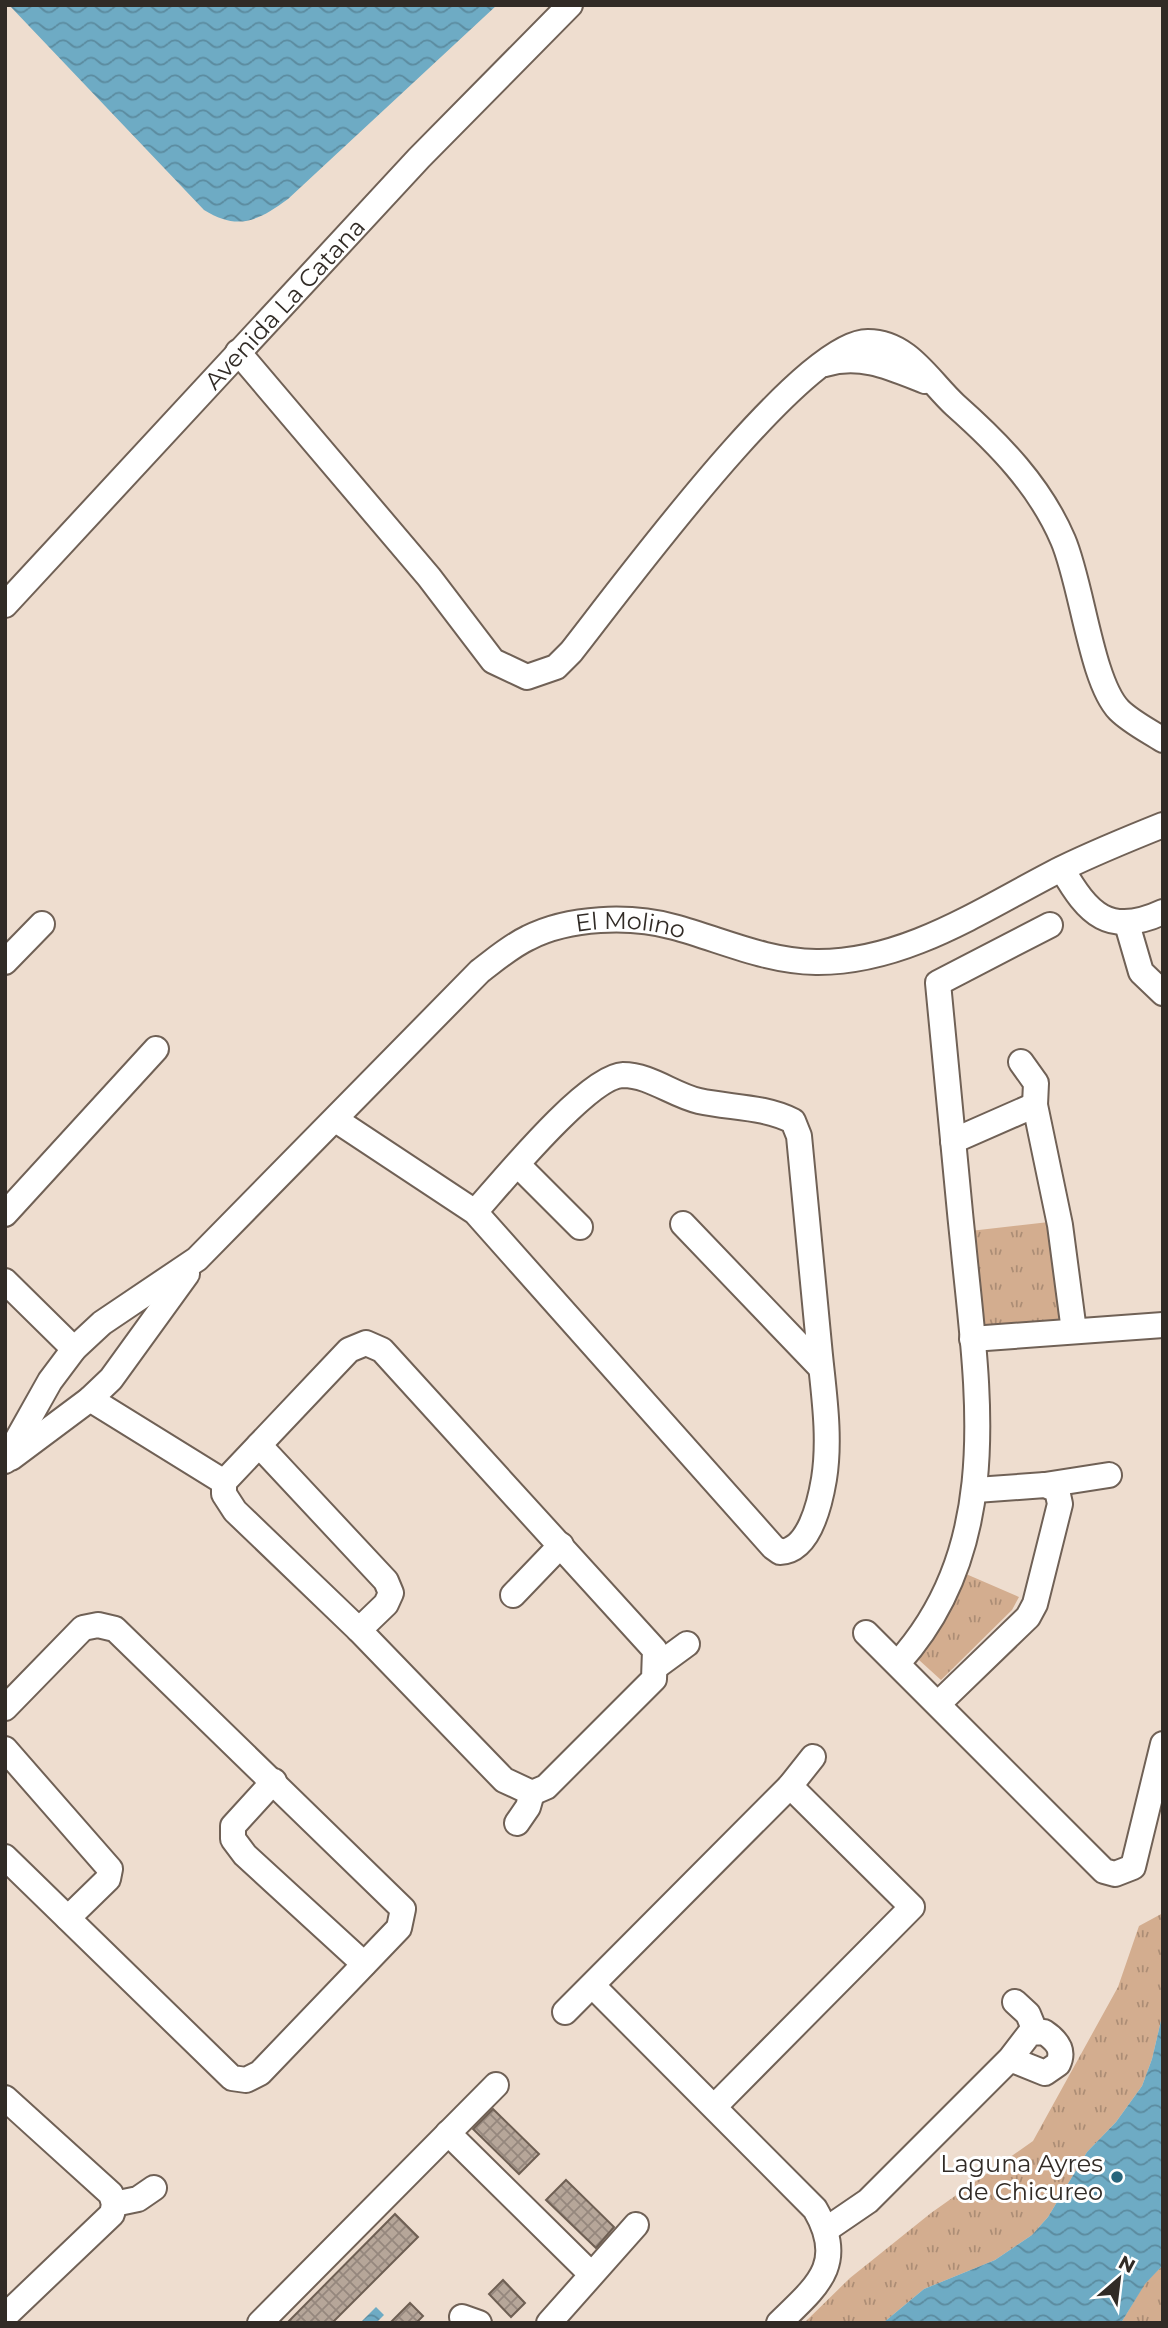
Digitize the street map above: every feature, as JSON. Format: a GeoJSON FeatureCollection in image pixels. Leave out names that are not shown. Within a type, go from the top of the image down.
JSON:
{"type":"FeatureCollection","features":[{"type":"Feature","properties":{"kind":"street","name":"Avenida La Catana"},"geometry":{"type":"LineString","coordinates":[[5,605],[419,158],[570,5]]}},
{"type":"Feature","properties":{"kind":"street"},"geometry":{"type":"LineString","coordinates":[[238,352],[429,577],[493,661],[527,677],[556,667],[571,652],[716,472],[773,408],[817,367],[850,360],[871,362],[932,384],[1013,462],[1030,481],[1050,511],[1079,588],[1103,687],[1119,710],[1163,740]]}},
{"type":"Feature","properties":{"kind":"street","name":"El Molino"},"geometry":{"type":"LineString","coordinates":[[5,1461],[85,1403],[130,1353],[197,1259],[336,1121],[480,971],[510,948],[543,932],[597,921],[645,922],[672,926],[760,955],[788,960],[843,961],[879,956],[935,934],[1062,869],[1163,825]]}},
{"type":"Feature","properties":{"kind":"street"},"geometry":{"type":"LineString","coordinates":[[1062,869],[1087,907],[1108,921],[1126,924],[1162,915]]}},
{"type":"Feature","properties":{"kind":"street"},"geometry":{"type":"LineString","coordinates":[[5,962],[42,924]]}},
{"type":"Feature","properties":{"kind":"street"},"geometry":{"type":"LineString","coordinates":[[1126,924],[1141,972],[1163,993]]}},
{"type":"Feature","properties":{"kind":"street"},"geometry":{"type":"LineString","coordinates":[[898,1663],[935,1609],[954,1568],[967,1532],[976,1490],[979,1414],[938,983],[1050,925]]}},
{"type":"Feature","properties":{"kind":"street"},"geometry":{"type":"LineString","coordinates":[[5,1214],[156,1049]]}},
{"type":"Feature","properties":{"kind":"street"},"geometry":{"type":"LineString","coordinates":[[1021,1062],[1036,1083],[1035,1105],[1060,1225],[1074,1331]]}},
{"type":"Feature","properties":{"kind":"street"},"geometry":{"type":"LineString","coordinates":[[336,1121],[475,1212],[780,1552],[790,1552],[804,1537],[824,1480],[826,1423],[799,1136],[793,1121],[778,1114],[698,1101],[641,1077],[611,1077],[586,1093],[475,1212]]}},
{"type":"Feature","properties":{"kind":"street"},"geometry":{"type":"LineString","coordinates":[[953,1141],[1035,1105]]}},
{"type":"Feature","properties":{"kind":"street"},"geometry":{"type":"LineString","coordinates":[[518,1165],[580,1227]]}},
{"type":"Feature","properties":{"kind":"street"},"geometry":{"type":"LineString","coordinates":[[683,1224],[821,1368]]}},
{"type":"Feature","properties":{"kind":"street","name":"El Molino"},"geometry":{"type":"LineString","coordinates":[[5,1461],[50,1381],[74,1349],[102,1323],[197,1259]]}},
{"type":"Feature","properties":{"kind":"street"},"geometry":{"type":"LineString","coordinates":[[5,1281],[74,1349]]}},
{"type":"Feature","properties":{"kind":"street"},"geometry":{"type":"LineString","coordinates":[[102,1323],[123,1336],[130,1353]]}},
{"type":"Feature","properties":{"kind":"street"},"geometry":{"type":"LineString","coordinates":[[972,1339],[1163,1325]]}},
{"type":"Feature","properties":{"kind":"street"},"geometry":{"type":"LineString","coordinates":[[366,1343],[382,1350],[655,1650],[657,1666],[654,1679],[546,1787],[532,1793],[505,1780],[359,1630],[235,1511],[224,1494],[224,1482],[349,1350],[366,1343]]}},
{"type":"Feature","properties":{"kind":"street"},"geometry":{"type":"LineString","coordinates":[[50,1381],[58,1395],[85,1403],[224,1482]]}},
{"type":"Feature","properties":{"kind":"street"},"geometry":{"type":"LineString","coordinates":[[259,1445],[386,1581],[391,1593],[386,1604],[359,1630]]}},
{"type":"Feature","properties":{"kind":"street"},"geometry":{"type":"LineString","coordinates":[[976,1490],[1045,1485],[1109,1475]]}},
{"type":"Feature","properties":{"kind":"street"},"geometry":{"type":"LineString","coordinates":[[939,1703],[1028,1617],[1035,1604],[1060,1504],[1057,1490],[1045,1485]]}},
{"type":"Feature","properties":{"kind":"street"},"geometry":{"type":"LineString","coordinates":[[513,1595],[561,1545]]}},
{"type":"Feature","properties":{"kind":"street"},"geometry":{"type":"LineString","coordinates":[[5,1708],[83,1628],[98,1625],[115,1629],[403,1909],[399,1928],[260,2073],[246,2080],[232,2078],[5,1857]]}},
{"type":"Feature","properties":{"kind":"street"},"geometry":{"type":"LineString","coordinates":[[866,1633],[939,1703],[1104,1871],[1115,1874],[1133,1867],[1163,1744]]}},
{"type":"Feature","properties":{"kind":"street"},"geometry":{"type":"LineString","coordinates":[[657,1666],[687,1644]]}},
{"type":"Feature","properties":{"kind":"street"},"geometry":{"type":"LineString","coordinates":[[5,1749],[110,1869],[108,1879],[68,1917]]}},
{"type":"Feature","properties":{"kind":"street"},"geometry":{"type":"LineString","coordinates":[[565,2012],[790,1786],[813,1757]]}},
{"type":"Feature","properties":{"kind":"street"},"geometry":{"type":"LineString","coordinates":[[274,1781],[233,1826],[233,1839],[245,1855],[364,1964]]}},
{"type":"Feature","properties":{"kind":"street"},"geometry":{"type":"LineString","coordinates":[[715,2106],[912,1908],[790,1786]]}},
{"type":"Feature","properties":{"kind":"street"},"geometry":{"type":"LineString","coordinates":[[517,1824],[528,1807],[532,1793]]}},
{"type":"Feature","properties":{"kind":"street"},"geometry":{"type":"LineString","coordinates":[[593,1986],[815,2209],[827,2229],[828,2267],[815,2287],[779,2323]]}},
{"type":"Feature","properties":{"kind":"street"},"geometry":{"type":"LineString","coordinates":[[1015,2002],[1028,2014],[1035,2031]]}},
{"type":"Feature","properties":{"kind":"street"},"geometry":{"type":"LineString","coordinates":[[827,2229],[868,2201],[1010,2059],[1026,2037],[1035,2031],[1044,2032],[1059,2047],[1060,2059],[1055,2069],[1039,2073],[1010,2059]]}},
{"type":"Feature","properties":{"kind":"street"},"geometry":{"type":"LineString","coordinates":[[260,2323],[496,2085]]}},
{"type":"Feature","properties":{"kind":"street"},"geometry":{"type":"LineString","coordinates":[[5,2098],[111,2194],[114,2204],[112,2214],[5,2316]]}},
{"type":"Feature","properties":{"kind":"street"},"geometry":{"type":"LineString","coordinates":[[448,2133],[590,2273]]}},
{"type":"Feature","properties":{"kind":"street"},"geometry":{"type":"LineString","coordinates":[[114,2204],[138,2199],[154,2188]]}},
{"type":"Feature","properties":{"kind":"street"},"geometry":{"type":"LineString","coordinates":[[549,2323],[590,2273],[636,2225]]}},
{"type":"Feature","properties":{"kind":"green space"},"geometry":{"type":"Polygon","coordinates":[[[1049,1222],[1060,1317],[1054,1324],[981,1331],[970,1231],[1049,1222]]]}},
{"type":"Feature","properties":{"kind":"green space"},"geometry":{"type":"Polygon","coordinates":[[[966,1574],[1019,1597],[1012,1610],[941,1680],[919,1660],[943,1623],[966,1574]]]}},
{"type":"Feature","properties":{"kind":"green space"},"geometry":{"type":"Polygon","coordinates":[[[1163,1913],[1163,2012],[1152,2059],[1142,2086],[1116,2122],[1087,2152],[1048,2217],[1032,2235],[995,2260],[924,2289],[883,2323],[804,2323],[850,2278],[931,2213],[1033,2141],[1118,1987],[1139,1926],[1163,1913]]]}},
{"type":"Feature","properties":{"kind":"green space"},"geometry":{"type":"Polygon","coordinates":[[[1163,2265],[1163,2323],[1121,2323],[1145,2283],[1163,2265]]]}},
{"type":"Feature","properties":{"kind":"water"},"geometry":{"type":"Polygon","coordinates":[[[9,5],[497,5],[288,199],[257,218],[238,222],[204,210],[9,5]]]}},
{"type":"Feature","properties":{"kind":"water","name":"Laguna Ayres de Chicureo"},"geometry":{"type":"Polygon","coordinates":[[[1163,2012],[1163,2265],[1145,2284],[1121,2323],[883,2323],[924,2289],[995,2260],[1032,2235],[1048,2217],[1087,2152],[1116,2122],[1142,2086],[1152,2059],[1163,2012]]]}},
{"type":"Feature","properties":{"kind":"water"},"geometry":{"type":"Polygon","coordinates":[[[376,2307],[384,2315],[376,2323],[360,2323],[376,2307]]]}},
{"type":"Feature","properties":{"kind":"building"},"geometry":{"type":"Polygon","coordinates":[[[493,2109],[539,2154],[519,2174],[473,2129],[493,2109]]]}},
{"type":"Feature","properties":{"kind":"building"},"geometry":{"type":"Polygon","coordinates":[[[566,2180],[614,2227],[596,2248],[546,2200],[566,2180]]]}},
{"type":"Feature","properties":{"kind":"building"},"geometry":{"type":"Polygon","coordinates":[[[395,2214],[418,2237],[332,2323],[287,2323],[395,2214]]]}},
{"type":"Feature","properties":{"kind":"building"},"geometry":{"type":"Polygon","coordinates":[[[503,2280],[525,2303],[511,2317],[489,2294],[503,2280]]]}},
{"type":"Feature","properties":{"kind":"building"},"geometry":{"type":"Polygon","coordinates":[[[410,2303],[423,2316],[416,2323],[390,2323],[410,2303]]]}},
{"type":"Feature","properties":{"kind":"place","name":"Laguna Ayres de Chicureo"},"geometry":{"type":"Point","coordinates":[1117,2177]}}]}
